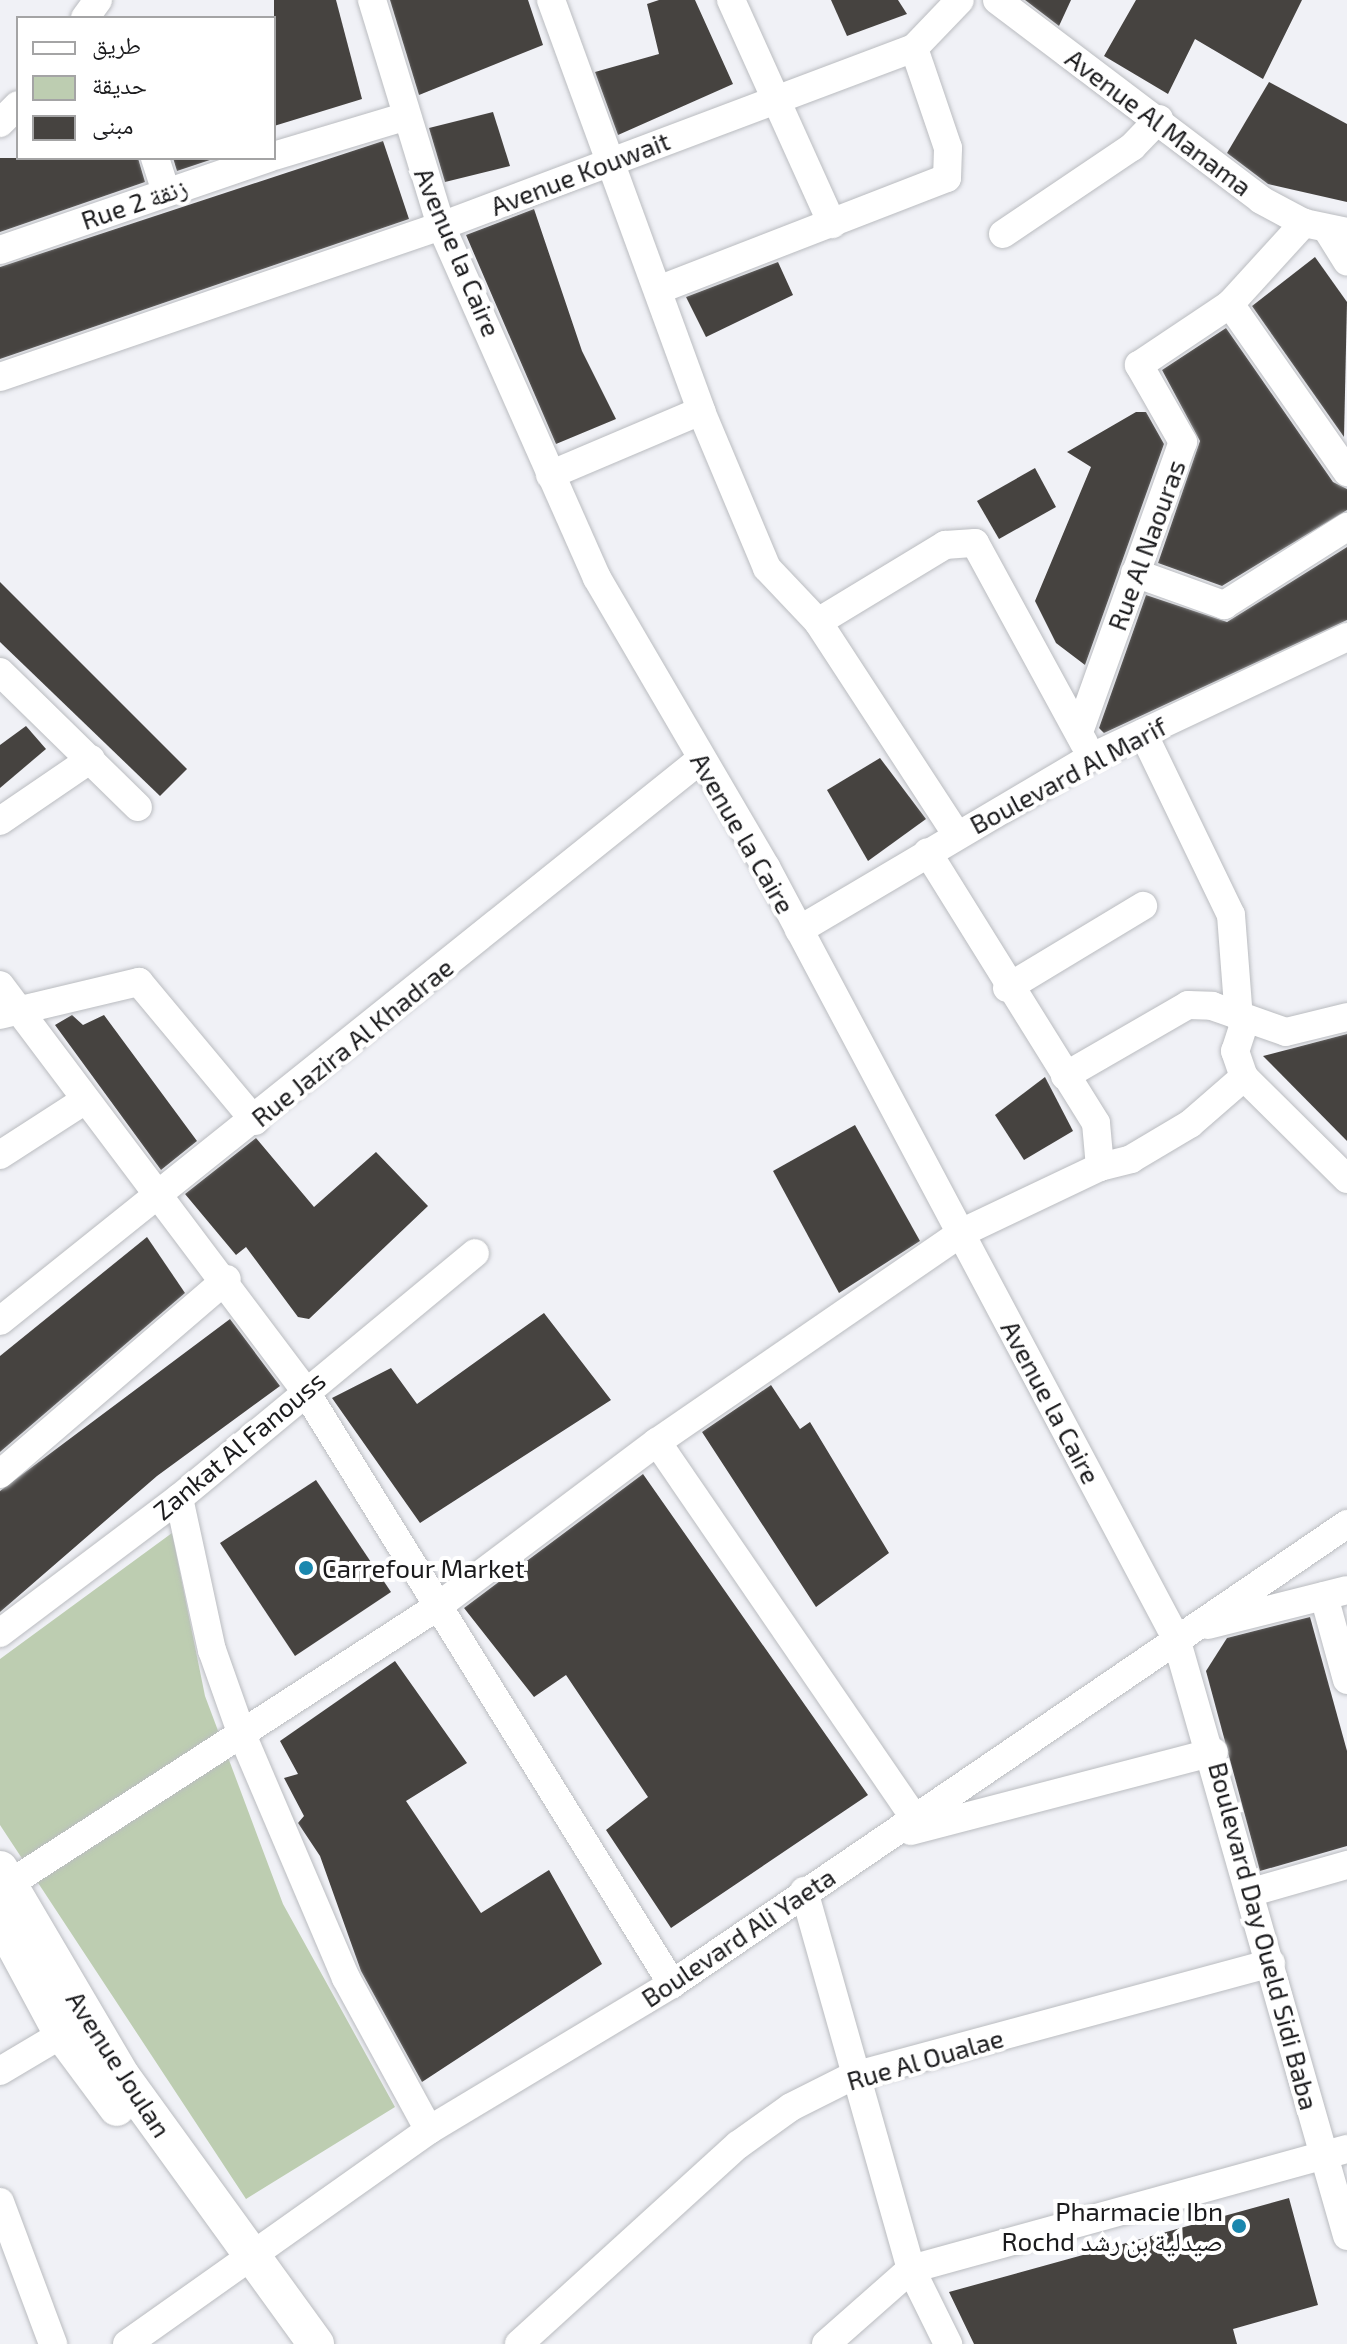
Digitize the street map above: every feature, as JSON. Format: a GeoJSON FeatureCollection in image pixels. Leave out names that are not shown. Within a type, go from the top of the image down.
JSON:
{"type":"FeatureCollection","features":[{"type":"Feature","properties":{"kind":"street","name":"Avenue la Caire"},"geometry":{"type":"LineString","coordinates":[[372,0],[404,117],[441,226],[550,475],[624,630],[799,930],[961,1233],[1182,1634]]}},
{"type":"Feature","properties":{"kind":"street"},"geometry":{"type":"LineString","coordinates":[[551,0],[615,161],[701,411],[767,568],[818,622],[956,834]]}},
{"type":"Feature","properties":{"kind":"street"},"geometry":{"type":"LineString","coordinates":[[731,0],[832,224]]}},
{"type":"Feature","properties":{"kind":"street","name":"Avenue Kouwait"},"geometry":{"type":"LineString","coordinates":[[0,377],[441,226],[615,161],[775,95],[914,48],[960,0]]}},
{"type":"Feature","properties":{"kind":"street","name":"Avenue Al Manama"},"geometry":{"type":"LineString","coordinates":[[997,0],[1159,119],[1261,200],[1327,229]]}},
{"type":"Feature","properties":{"kind":"street"},"geometry":{"type":"LineString","coordinates":[[658,290],[832,224],[949,175],[948,148],[914,48]]}},
{"type":"Feature","properties":{"kind":"street"},"geometry":{"type":"LineString","coordinates":[[0,123],[16,107]]}},
{"type":"Feature","properties":{"kind":"street"},"geometry":{"type":"LineString","coordinates":[[276,155],[404,117]]}},
{"type":"Feature","properties":{"kind":"street"},"geometry":{"type":"LineString","coordinates":[[1003,234],[1132,147],[1159,119]]}},
{"type":"Feature","properties":{"kind":"street"},"geometry":{"type":"LineString","coordinates":[[156,160],[166,191]]}},
{"type":"Feature","properties":{"kind":"street","name":"Rue 2 زنقة"},"geometry":{"type":"LineString","coordinates":[[0,250],[260,160]]}},
{"type":"Feature","properties":{"kind":"street"},"geometry":{"type":"LineString","coordinates":[[1347,262],[1327,229],[1230,304],[1347,472]]}},
{"type":"Feature","properties":{"kind":"street","name":"Rue Al Naouras"},"geometry":{"type":"LineString","coordinates":[[1085,744],[1135,573],[1183,442],[1139,365],[1230,304]]}},
{"type":"Feature","properties":{"kind":"street"},"geometry":{"type":"LineString","coordinates":[[550,475],[701,411]]}},
{"type":"Feature","properties":{"kind":"street"},"geometry":{"type":"LineString","coordinates":[[1135,573],[1224,605],[1347,527]]}},
{"type":"Feature","properties":{"kind":"street"},"geometry":{"type":"LineString","coordinates":[[818,622],[945,545],[975,543],[1085,744]]}},
{"type":"Feature","properties":{"kind":"street","name":"Boulevard Al Marif"},"geometry":{"type":"LineString","coordinates":[[799,930],[956,834],[1085,744],[1143,733],[1347,637]]}},
{"type":"Feature","properties":{"kind":"street"},"geometry":{"type":"LineString","coordinates":[[0,672],[138,807]]}},
{"type":"Feature","properties":{"kind":"street"},"geometry":{"type":"LineString","coordinates":[[1143,733],[1231,915],[1242,1020],[1235,1051],[1244,1077],[1347,1179]]}},
{"type":"Feature","properties":{"kind":"street"},"geometry":{"type":"LineString","coordinates":[[0,821],[91,759]]}},
{"type":"Feature","properties":{"kind":"street","name":"Rue Jazira Al Khadrae"},"geometry":{"type":"LineString","coordinates":[[0,1321],[255,1121],[700,760]]}},
{"type":"Feature","properties":{"kind":"street"},"geometry":{"type":"LineString","coordinates":[[927,852],[1007,988],[1096,1123],[1100,1167]]}},
{"type":"Feature","properties":{"kind":"street"},"geometry":{"type":"LineString","coordinates":[[1007,988],[1143,906]]}},
{"type":"Feature","properties":{"kind":"street"},"geometry":{"type":"LineString","coordinates":[[10,1011],[139,982],[255,1121]]}},
{"type":"Feature","properties":{"kind":"street"},"geometry":{"type":"LineString","coordinates":[[0,985],[10,1011],[227,1279],[304,1389],[672,1984]]}},
{"type":"Feature","properties":{"kind":"street"},"geometry":{"type":"LineString","coordinates":[[1065,1076],[1188,1005],[1286,1032],[1347,1017]]}},
{"type":"Feature","properties":{"kind":"street"},"geometry":{"type":"LineString","coordinates":[[3,1881],[437,1607],[657,1442],[961,1233],[1100,1167],[1131,1159],[1190,1124],[1244,1077]]}},
{"type":"Feature","properties":{"kind":"street"},"geometry":{"type":"LineString","coordinates":[[0,1155],[85,1100]]}},
{"type":"Feature","properties":{"kind":"street","name":"Zankat Al Fanouss"},"geometry":{"type":"LineString","coordinates":[[0,1633],[179,1498],[304,1389],[475,1253]]}},
{"type":"Feature","properties":{"kind":"street"},"geometry":{"type":"LineString","coordinates":[[0,1474],[227,1279]]}},
{"type":"Feature","properties":{"kind":"street"},"geometry":{"type":"LineString","coordinates":[[657,1442],[915,1819]]}},
{"type":"Feature","properties":{"kind":"street"},"geometry":{"type":"LineString","coordinates":[[179,1498],[212,1650],[241,1732],[346,1978],[429,2130]]}},
{"type":"Feature","properties":{"kind":"street","name":"Boulevard Ali Yaeta"},"geometry":{"type":"LineString","coordinates":[[127,2344],[242,2257],[429,2130],[672,1984],[804,1891],[890,1836],[1347,1524]]}},
{"type":"Feature","properties":{"kind":"street"},"geometry":{"type":"LineString","coordinates":[[1182,1634],[1336,1593],[1347,1680]]}},
{"type":"Feature","properties":{"kind":"street","name":"Boulevard Day Oueld Sidi Baba"},"geometry":{"type":"LineString","coordinates":[[1182,1634],[1271,1963],[1336,2152],[1347,2236]]}},
{"type":"Feature","properties":{"kind":"street"},"geometry":{"type":"LineString","coordinates":[[890,1836],[1214,1752]]}},
{"type":"Feature","properties":{"kind":"street"},"geometry":{"type":"LineString","coordinates":[[1252,1892],[1347,1865]]}},
{"type":"Feature","properties":{"kind":"street","name":"Avenue Joulan"},"geometry":{"type":"LineString","coordinates":[[3,1881],[74,2027]]}},
{"type":"Feature","properties":{"kind":"street"},"geometry":{"type":"LineString","coordinates":[[804,1891],[853,2076],[911,2269],[948,2344]]}},
{"type":"Feature","properties":{"kind":"street","name":"Avenue Joulan"},"geometry":{"type":"LineString","coordinates":[[0,1919],[74,2027],[242,2257],[316,2344]]}},
{"type":"Feature","properties":{"kind":"street","name":"Rue Al Oualae"},"geometry":{"type":"LineString","coordinates":[[519,2344],[738,2145],[853,2076],[1271,1963]]}},
{"type":"Feature","properties":{"kind":"street"},"geometry":{"type":"LineString","coordinates":[[0,2071],[74,2027]]}},
{"type":"Feature","properties":{"kind":"street"},"geometry":{"type":"LineString","coordinates":[[826,2344],[911,2269],[1336,2152]]}},
{"type":"Feature","properties":{"kind":"street"},"geometry":{"type":"LineString","coordinates":[[0,2202],[53,2344]]}},
{"type":"Feature","properties":{"kind":"green space"},"geometry":{"type":"Polygon","coordinates":[[[172,1533],[205,1696],[283,1904],[395,2107],[246,2199],[0,1825],[0,1659],[172,1533]]]}},
{"type":"Feature","properties":{"kind":"building"},"geometry":{"type":"Polygon","coordinates":[[[274,0],[336,0],[362,99],[276,125],[274,0]]]}},
{"type":"Feature","properties":{"kind":"building"},"geometry":{"type":"Polygon","coordinates":[[[390,0],[528,0],[543,45],[419,95],[390,0]]]}},
{"type":"Feature","properties":{"kind":"building"},"geometry":{"type":"Polygon","coordinates":[[[659,0],[695,0],[733,84],[618,135],[595,72],[659,54],[647,4],[659,0]]]}},
{"type":"Feature","properties":{"kind":"building"},"geometry":{"type":"Polygon","coordinates":[[[831,0],[898,0],[907,14],[847,36],[831,0]]]}},
{"type":"Feature","properties":{"kind":"building"},"geometry":{"type":"Polygon","coordinates":[[[1025,0],[1071,0],[1059,26],[1025,0]]]}},
{"type":"Feature","properties":{"kind":"building"},"geometry":{"type":"Polygon","coordinates":[[[1136,0],[1302,0],[1263,79],[1195,39],[1168,94],[1104,56],[1136,0]]]}},
{"type":"Feature","properties":{"kind":"building"},"geometry":{"type":"Polygon","coordinates":[[[1269,82],[1347,124],[1347,202],[1268,184],[1227,153],[1269,82]]]}},
{"type":"Feature","properties":{"kind":"building"},"geometry":{"type":"Polygon","coordinates":[[[493,112],[510,166],[445,182],[429,128],[493,112]]]}},
{"type":"Feature","properties":{"kind":"building"},"geometry":{"type":"Polygon","coordinates":[[[383,141],[409,219],[0,359],[0,267],[383,141]]]}},
{"type":"Feature","properties":{"kind":"building"},"geometry":{"type":"Polygon","coordinates":[[[0,158],[139,160],[145,182],[0,232],[0,158]]]}},
{"type":"Feature","properties":{"kind":"building"},"geometry":{"type":"Polygon","coordinates":[[[174,160],[210,160],[177,171],[174,160]]]}},
{"type":"Feature","properties":{"kind":"building"},"geometry":{"type":"Polygon","coordinates":[[[534,209],[582,351],[616,419],[556,444],[466,235],[534,209]]]}},
{"type":"Feature","properties":{"kind":"building"},"geometry":{"type":"Polygon","coordinates":[[[1315,257],[1347,302],[1344,437],[1252,306],[1315,257]]]}},
{"type":"Feature","properties":{"kind":"building"},"geometry":{"type":"Polygon","coordinates":[[[778,262],[793,295],[706,337],[686,297],[778,262]]]}},
{"type":"Feature","properties":{"kind":"building"},"geometry":{"type":"Polygon","coordinates":[[[1226,328],[1333,482],[1347,489],[1347,510],[1222,586],[1158,563],[1200,441],[1162,370],[1226,328]]]}},
{"type":"Feature","properties":{"kind":"building"},"geometry":{"type":"Polygon","coordinates":[[[1136,412],[1146,412],[1164,444],[1085,665],[1056,643],[1035,601],[1091,467],[1067,452],[1136,412]]]}},
{"type":"Feature","properties":{"kind":"building"},"geometry":{"type":"Polygon","coordinates":[[[1035,468],[1056,507],[999,539],[977,501],[1035,468]]]}},
{"type":"Feature","properties":{"kind":"building"},"geometry":{"type":"Polygon","coordinates":[[[1347,547],[1347,620],[1104,733],[1099,728],[1146,595],[1227,622],[1347,547]]]}},
{"type":"Feature","properties":{"kind":"building"},"geometry":{"type":"Polygon","coordinates":[[[0,582],[187,769],[160,796],[0,642],[0,582]]]}},
{"type":"Feature","properties":{"kind":"building"},"geometry":{"type":"Polygon","coordinates":[[[26,726],[46,749],[0,788],[0,745],[26,726]]]}},
{"type":"Feature","properties":{"kind":"building"},"geometry":{"type":"Polygon","coordinates":[[[880,758],[926,819],[868,861],[827,790],[880,758]]]}},
{"type":"Feature","properties":{"kind":"building"},"geometry":{"type":"Polygon","coordinates":[[[72,1015],[83,1025],[104,1015],[197,1141],[161,1170],[55,1025],[72,1015]]]}},
{"type":"Feature","properties":{"kind":"building"},"geometry":{"type":"Polygon","coordinates":[[[1347,1034],[1347,1141],[1263,1056],[1347,1034]]]}},
{"type":"Feature","properties":{"kind":"building"},"geometry":{"type":"Polygon","coordinates":[[[1045,1077],[1073,1131],[1024,1160],[995,1115],[1045,1077]]]}},
{"type":"Feature","properties":{"kind":"building"},"geometry":{"type":"Polygon","coordinates":[[[855,1125],[920,1241],[839,1293],[773,1171],[855,1125]]]}},
{"type":"Feature","properties":{"kind":"building"},"geometry":{"type":"Polygon","coordinates":[[[256,1138],[314,1207],[376,1152],[428,1206],[309,1319],[298,1317],[246,1247],[236,1255],[185,1194],[256,1138]]]}},
{"type":"Feature","properties":{"kind":"building"},"geometry":{"type":"Polygon","coordinates":[[[147,1237],[185,1293],[0,1452],[0,1356],[147,1237]]]}},
{"type":"Feature","properties":{"kind":"building"},"geometry":{"type":"Polygon","coordinates":[[[544,1313],[611,1400],[420,1523],[332,1398],[391,1368],[417,1404],[544,1313]]]}},
{"type":"Feature","properties":{"kind":"building"},"geometry":{"type":"Polygon","coordinates":[[[230,1319],[280,1386],[157,1476],[0,1612],[0,1491],[230,1319]]]}},
{"type":"Feature","properties":{"kind":"building"},"geometry":{"type":"Polygon","coordinates":[[[771,1385],[800,1429],[810,1422],[889,1553],[816,1607],[702,1432],[771,1385]]]}},
{"type":"Feature","properties":{"kind":"building"},"geometry":{"type":"Polygon","coordinates":[[[643,1474],[868,1795],[671,1928],[606,1830],[648,1797],[566,1675],[534,1697],[464,1608],[643,1474]]]}},
{"type":"Feature","properties":{"kind":"building","name":"Carrefour Market"},"geometry":{"type":"Polygon","coordinates":[[[316,1480],[391,1592],[295,1656],[220,1543],[316,1480]]]}},
{"type":"Feature","properties":{"kind":"building"},"geometry":{"type":"Polygon","coordinates":[[[1310,1617],[1347,1751],[1347,1846],[1260,1871],[1206,1671],[1227,1638],[1310,1617]]]}},
{"type":"Feature","properties":{"kind":"building"},"geometry":{"type":"Polygon","coordinates":[[[395,1661],[467,1763],[406,1801],[481,1913],[549,1870],[602,1964],[422,2082],[361,1971],[320,1856],[298,1823],[304,1816],[284,1778],[298,1774],[280,1741],[395,1661]]]}},
{"type":"Feature","properties":{"kind":"building"},"geometry":{"type":"Polygon","coordinates":[[[1289,2198],[1318,2305],[1233,2329],[1237,2344],[974,2344],[949,2292],[1289,2198]]]}},
{"type":"Feature","properties":{"kind":"place","name":"Carrefour Market"},"geometry":{"type":"Point","coordinates":[306,1568]}},
{"type":"Feature","properties":{"kind":"place","name":"Pharmacie Ibn Rochd صيدلية بن رشد"},"geometry":{"type":"Point","coordinates":[1239,2226]}}]}
